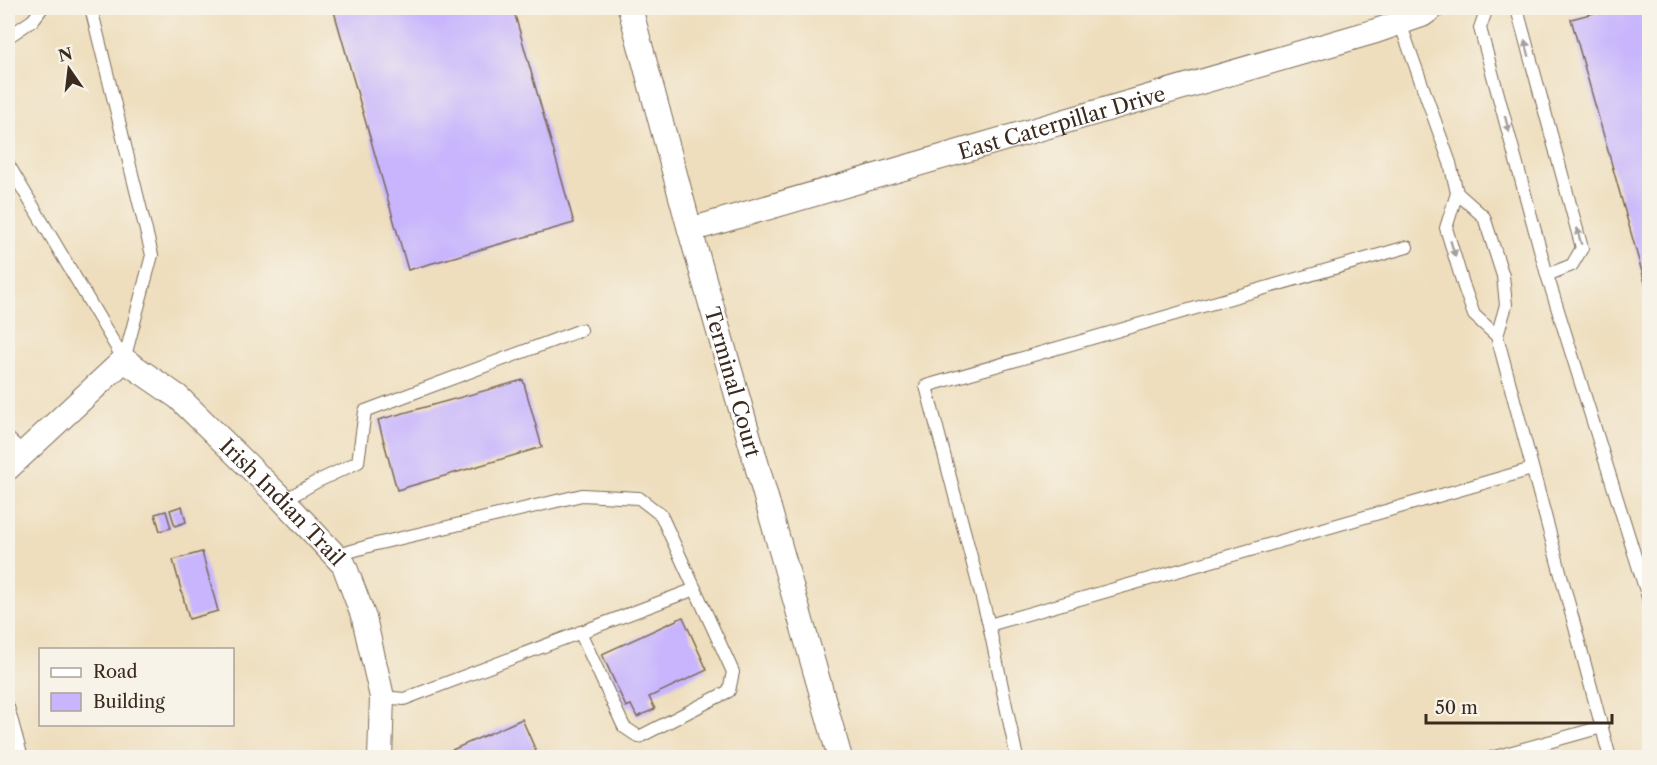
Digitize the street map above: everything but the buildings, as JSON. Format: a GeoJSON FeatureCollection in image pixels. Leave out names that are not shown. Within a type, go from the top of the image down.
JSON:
{"type":"FeatureCollection","features":[{"type":"Feature","properties":{"kind":"street","name":"Terminal Court"},"geometry":{"type":"LineString","coordinates":[[630,8],[690,230],[840,758]]}},
{"type":"Feature","properties":{"kind":"street","name":"East Caterpillar Drive"},"geometry":{"type":"LineString","coordinates":[[690,230],[1400,23],[1422,15],[1432,8]]}},
{"type":"Feature","properties":{"kind":"street"},"geometry":{"type":"LineString","coordinates":[[13,454],[124,360]]}},
{"type":"Feature","properties":{"kind":"street","name":"Irish Indian Trail"},"geometry":{"type":"LineString","coordinates":[[124,360],[178,397],[344,565],[364,618],[382,697],[380,758]]}},
{"type":"Feature","properties":{"kind":"lane"},"geometry":{"type":"LineString","coordinates":[[8,38],[33,20],[42,8]]}},
{"type":"Feature","properties":{"kind":"lane"},"geometry":{"type":"LineString","coordinates":[[91,8],[152,255],[124,360]]}},
{"type":"Feature","properties":{"kind":"lane"},"geometry":{"type":"LineString","coordinates":[[1487,8],[1480,28],[1547,275],[1650,604]]}},
{"type":"Feature","properties":{"kind":"lane"},"geometry":{"type":"LineString","coordinates":[[1515,8],[1582,248],[1572,265],[1547,275]]}},
{"type":"Feature","properties":{"kind":"lane"},"geometry":{"type":"LineString","coordinates":[[1400,23],[1450,163],[1457,194],[1446,228],[1473,315],[1497,336]]}},
{"type":"Feature","properties":{"kind":"lane"},"geometry":{"type":"LineString","coordinates":[[8,164],[124,360]]}},
{"type":"Feature","properties":{"kind":"lane"},"geometry":{"type":"LineString","coordinates":[[1457,194],[1484,217],[1503,276],[1506,305],[1497,336],[1610,758]]}},
{"type":"Feature","properties":{"kind":"lane"},"geometry":{"type":"LineString","coordinates":[[1017,758],[989,625],[926,386],[1407,247]]}},
{"type":"Feature","properties":{"kind":"lane"},"geometry":{"type":"LineString","coordinates":[[283,501],[358,462],[365,411],[581,330]]}},
{"type":"Feature","properties":{"kind":"lane"},"geometry":{"type":"LineString","coordinates":[[989,625],[1532,469]]}},
{"type":"Feature","properties":{"kind":"lane"},"geometry":{"type":"LineString","coordinates":[[335,556],[372,545],[582,495],[639,498],[661,515],[733,672],[729,691],[639,737],[624,728],[580,632]]}},
{"type":"Feature","properties":{"kind":"lane"},"geometry":{"type":"LineString","coordinates":[[382,697],[404,699],[695,588]]}},
{"type":"Feature","properties":{"kind":"lane"},"geometry":{"type":"LineString","coordinates":[[8,707],[22,758]]}},
{"type":"Feature","properties":{"kind":"lane"},"geometry":{"type":"LineString","coordinates":[[1491,758],[1602,727]]}}]}
